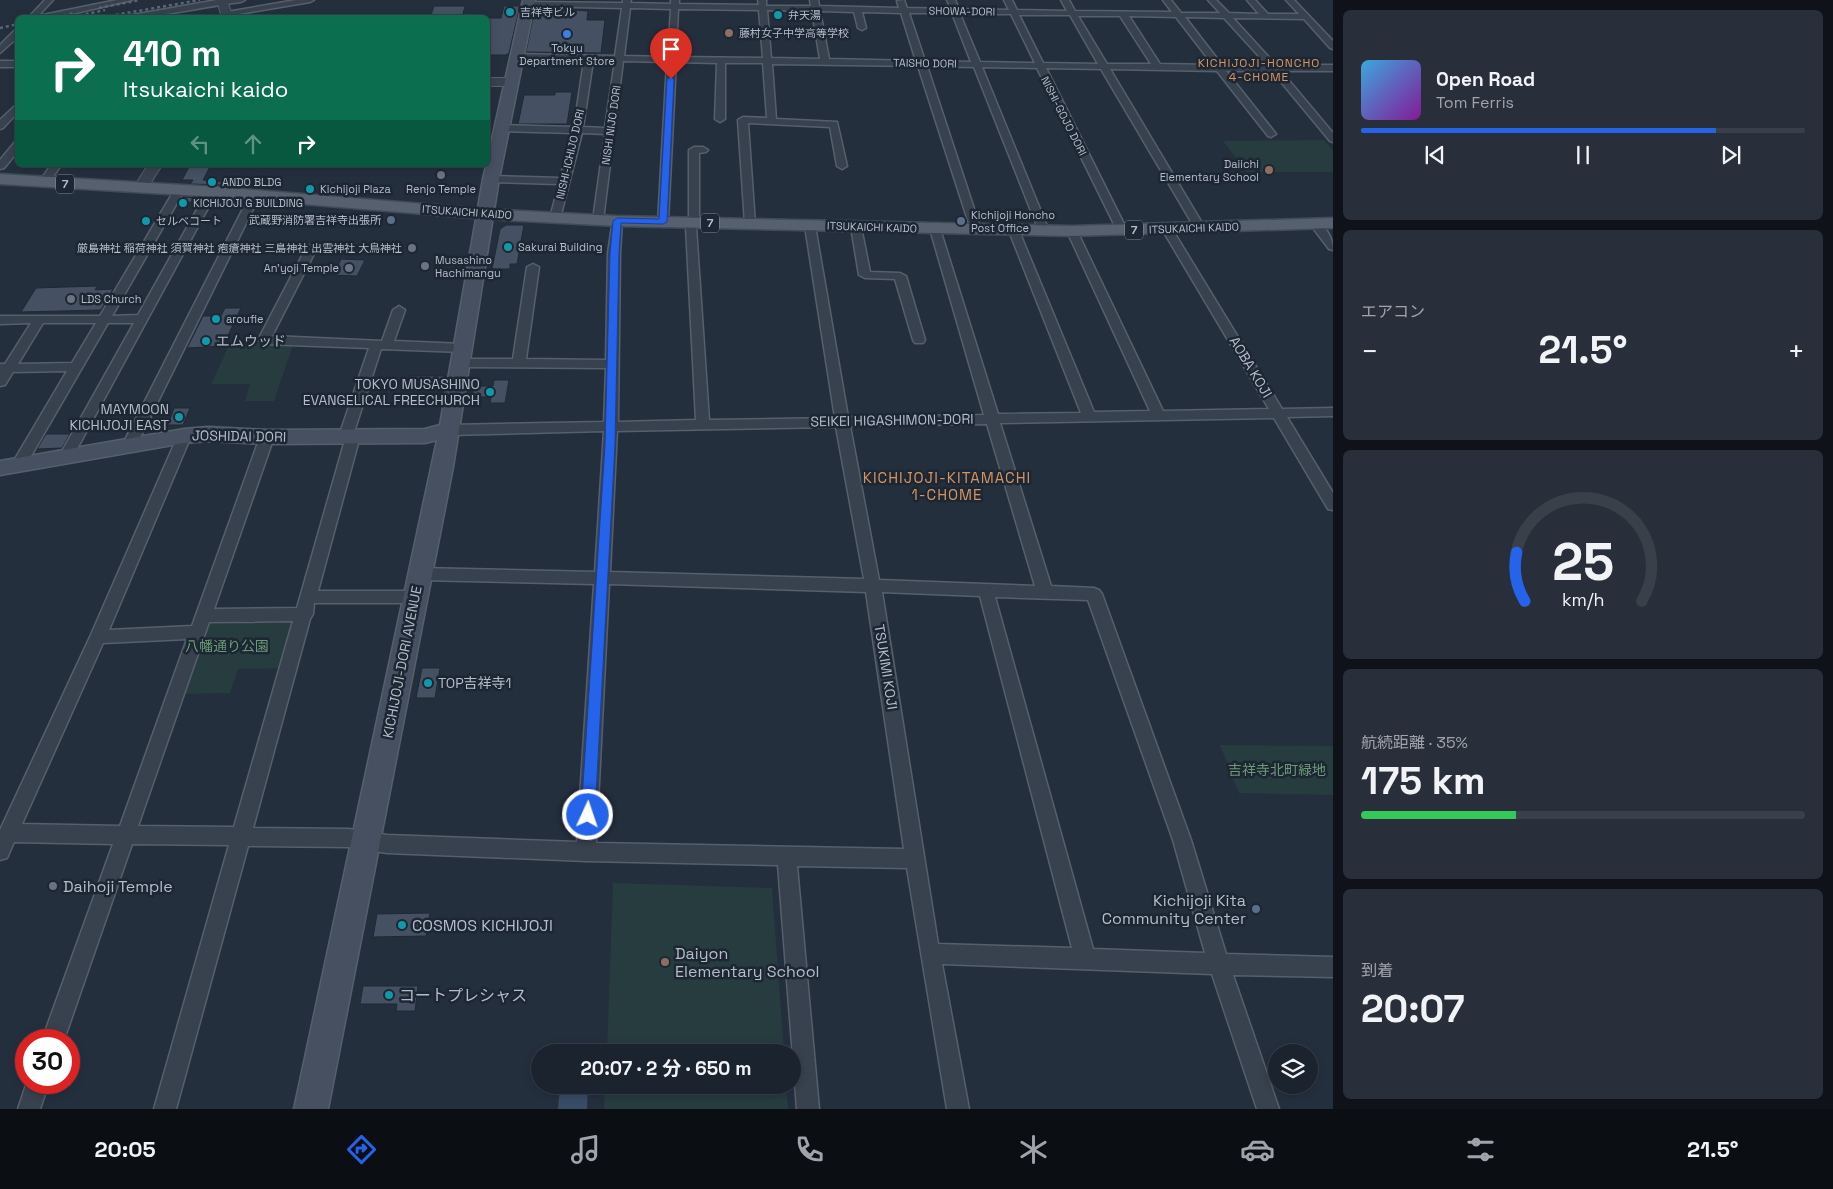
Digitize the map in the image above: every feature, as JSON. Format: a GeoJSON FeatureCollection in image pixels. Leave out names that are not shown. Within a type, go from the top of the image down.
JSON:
{"type":"FeatureCollection","features":[{"type":"Feature","properties":{"kind":"main road","name":"KICHIJOJI-DORI AVENUE"},"geometry":{"type":"LineString","coordinates":[[311,1109],[450,430],[491,179],[528,2]]}},
{"type":"Feature","properties":{"kind":"main road","name":"ITSUKAICHI KAIDO"},"geometry":{"type":"LineString","coordinates":[[0,180],[180,189],[485,214],[617,221],[1072,232],[1324,224]]}},
{"type":"Feature","properties":{"kind":"main road","name":"JOSHIDAI DORI"},"geometry":{"type":"LineString","coordinates":[[10,466],[184,436],[216,434],[267,438],[425,436],[450,430]]}},
{"type":"Feature","properties":{"kind":"street"},"geometry":{"type":"LineString","coordinates":[[35,15],[49,0]]}},
{"type":"Feature","properties":{"kind":"street"},"geometry":{"type":"LineString","coordinates":[[55,15],[128,0]]}},
{"type":"Feature","properties":{"kind":"street"},"geometry":{"type":"LineString","coordinates":[[133,15],[237,0],[239,15],[310,0]]}},
{"type":"Feature","properties":{"kind":"street"},"geometry":{"type":"LineString","coordinates":[[901,0],[976,230]]}},
{"type":"Feature","properties":{"kind":"street"},"geometry":{"type":"LineString","coordinates":[[951,0],[975,64],[1044,231]]}},
{"type":"Feature","properties":{"kind":"street","name":"NISHI-GOJO DORI"},"geometry":{"type":"LineString","coordinates":[[1008,0],[1122,230]]}},
{"type":"Feature","properties":{"kind":"street"},"geometry":{"type":"LineString","coordinates":[[1065,0],[1200,228]]}},
{"type":"Feature","properties":{"kind":"street"},"geometry":{"type":"LineString","coordinates":[[1167,0],[1271,134]]}},
{"type":"Feature","properties":{"kind":"street"},"geometry":{"type":"LineString","coordinates":[[1212,0],[1274,68],[1333,139]]}},
{"type":"Feature","properties":{"kind":"street"},"geometry":{"type":"LineString","coordinates":[[1251,0],[1265,16]]}},
{"type":"Feature","properties":{"kind":"street"},"geometry":{"type":"LineString","coordinates":[[1290,0],[1333,46]]}},
{"type":"Feature","properties":{"kind":"street"},"geometry":{"type":"LineString","coordinates":[[223,1],[228,15]]}},
{"type":"Feature","properties":{"kind":"street","name":"SHOWA-DORI"},"geometry":{"type":"LineString","coordinates":[[528,2],[815,4],[858,10],[1072,13],[1124,11],[1178,15],[1305,16]]}},
{"type":"Feature","properties":{"kind":"street","name":"NISHI NIJO DORI"},"geometry":{"type":"LineString","coordinates":[[598,220],[626,3]]}},
{"type":"Feature","properties":{"kind":"street"},"geometry":{"type":"LineString","coordinates":[[663,222],[674,3]]}},
{"type":"Feature","properties":{"kind":"street"},"geometry":{"type":"LineString","coordinates":[[762,4],[772,121]]}},
{"type":"Feature","properties":{"kind":"street"},"geometry":{"type":"LineString","coordinates":[[815,4],[824,61]]}},
{"type":"Feature","properties":{"kind":"street"},"geometry":{"type":"LineString","coordinates":[[858,10],[862,28]]}},
{"type":"Feature","properties":{"kind":"street"},"geometry":{"type":"LineString","coordinates":[[1124,11],[1157,67]]}},
{"type":"Feature","properties":{"kind":"street"},"geometry":{"type":"LineString","coordinates":[[0,38],[15,34]]}},
{"type":"Feature","properties":{"kind":"street"},"geometry":{"type":"LineString","coordinates":[[0,50],[15,35]]}},
{"type":"Feature","properties":{"kind":"street","name":"TAISHO DORI"},"geometry":{"type":"LineString","coordinates":[[517,57],[1219,68],[1333,68]]}},
{"type":"Feature","properties":{"kind":"street","name":"NISHI-ICHIJO DORI"},"geometry":{"type":"LineString","coordinates":[[555,218],[578,130],[589,58]]}},
{"type":"Feature","properties":{"kind":"street"},"geometry":{"type":"LineString","coordinates":[[720,119],[721,60]]}},
{"type":"Feature","properties":{"kind":"street"},"geometry":{"type":"LineString","coordinates":[[0,64],[15,64]]}},
{"type":"Feature","properties":{"kind":"street"},"geometry":{"type":"LineString","coordinates":[[490,82],[512,82]]}},
{"type":"Feature","properties":{"kind":"street"},"geometry":{"type":"LineString","coordinates":[[0,126],[15,109]]}},
{"type":"Feature","properties":{"kind":"street"},"geometry":{"type":"LineString","coordinates":[[750,224],[743,120],[834,124],[842,166]]}},
{"type":"Feature","properties":{"kind":"street"},"geometry":{"type":"LineString","coordinates":[[503,128],[610,131]]}},
{"type":"Feature","properties":{"kind":"street"},"geometry":{"type":"LineString","coordinates":[[0,166],[15,148]]}},
{"type":"Feature","properties":{"kind":"street"},"geometry":{"type":"LineString","coordinates":[[702,424],[691,227],[694,217],[694,150],[703,150]]}},
{"type":"Feature","properties":{"kind":"street"},"geometry":{"type":"LineString","coordinates":[[44,182],[55,167]]}},
{"type":"Feature","properties":{"kind":"street"},"geometry":{"type":"LineString","coordinates":[[136,187],[143,167]]}},
{"type":"Feature","properties":{"kind":"street"},"geometry":{"type":"LineString","coordinates":[[136,187],[152,167]]}},
{"type":"Feature","properties":{"kind":"street"},"geometry":{"type":"LineString","coordinates":[[491,179],[564,182]]}},
{"type":"Feature","properties":{"kind":"street"},"geometry":{"type":"LineString","coordinates":[[10,466],[77,367],[180,189]]}},
{"type":"Feature","properties":{"kind":"street"},"geometry":{"type":"LineString","coordinates":[[130,444],[255,195]]}},
{"type":"Feature","properties":{"kind":"street"},"geometry":{"type":"LineString","coordinates":[[67,455],[209,197]]}},
{"type":"Feature","properties":{"kind":"street"},"geometry":{"type":"LineString","coordinates":[[586,852],[611,426],[614,253],[617,221]]}},
{"type":"Feature","properties":{"kind":"street"},"geometry":{"type":"LineString","coordinates":[[1324,224],[1333,247]]}},
{"type":"Feature","properties":{"kind":"street","name":"TSUKIMI KOJI"},"geometry":{"type":"LineString","coordinates":[[810,226],[842,421],[873,587],[930,954],[958,1109]]}},
{"type":"Feature","properties":{"kind":"street"},"geometry":{"type":"LineString","coordinates":[[856,227],[865,275],[900,276],[919,340]]}},
{"type":"Feature","properties":{"kind":"street"},"geometry":{"type":"LineString","coordinates":[[935,229],[1044,593]]}},
{"type":"Feature","properties":{"kind":"street","name":"AOBA KOJI"},"geometry":{"type":"LineString","coordinates":[[1167,229],[1333,506]]}},
{"type":"Feature","properties":{"kind":"street"},"geometry":{"type":"LineString","coordinates":[[1014,231],[1089,417]]}},
{"type":"Feature","properties":{"kind":"street"},"geometry":{"type":"LineString","coordinates":[[1072,232],[1158,416]]}},
{"type":"Feature","properties":{"kind":"street"},"geometry":{"type":"LineString","coordinates":[[312,248],[264,340],[381,345],[519,363],[613,364]]}},
{"type":"Feature","properties":{"kind":"street"},"geometry":{"type":"LineString","coordinates":[[519,363],[533,266]]}},
{"type":"Feature","properties":{"kind":"street"},"geometry":{"type":"LineString","coordinates":[[165,1109],[307,605],[349,436],[381,345],[399,310]]}},
{"type":"Feature","properties":{"kind":"street"},"geometry":{"type":"LineString","coordinates":[[0,320],[142,319]]}},
{"type":"Feature","properties":{"kind":"street"},"geometry":{"type":"LineString","coordinates":[[0,382],[4,368],[39,320]]}},
{"type":"Feature","properties":{"kind":"street"},"geometry":{"type":"LineString","coordinates":[[4,368],[77,367]]}},
{"type":"Feature","properties":{"kind":"street","name":"SEIKEI HIGASHIMON-DORI"},"geometry":{"type":"LineString","coordinates":[[450,430],[1333,412]]}},
{"type":"Feature","properties":{"kind":"street"},"geometry":{"type":"LineString","coordinates":[[0,851],[98,637],[184,436]]}},
{"type":"Feature","properties":{"kind":"street"},"geometry":{"type":"LineString","coordinates":[[57,1029],[267,438]]}},
{"type":"Feature","properties":{"kind":"street"},"geometry":{"type":"LineString","coordinates":[[98,637],[201,624],[418,585],[603,578],[1094,594],[1182,840],[1220,965],[1268,1109]]}},
{"type":"Feature","properties":{"kind":"street"},"geometry":{"type":"LineString","coordinates":[[986,590],[1085,958]]}},
{"type":"Feature","properties":{"kind":"street"},"geometry":{"type":"LineString","coordinates":[[8,833],[241,838],[349,838],[387,844],[586,852],[915,859]]}},
{"type":"Feature","properties":{"kind":"street"},"geometry":{"type":"LineString","coordinates":[[787,856],[808,1109]]}},
{"type":"Feature","properties":{"kind":"street"},"geometry":{"type":"LineString","coordinates":[[930,954],[1085,958],[1220,965],[1333,967]]}},
{"type":"Feature","properties":{"kind":"street"},"geometry":{"type":"LineString","coordinates":[[29,1109],[34,1094]]}},
{"type":"Feature","properties":{"kind":"green space"},"geometry":{"type":"Polygon","coordinates":[[[1324,140],[1333,150],[1333,172],[1247,172],[1223,141],[1324,140]]]}},
{"type":"Feature","properties":{"kind":"green space"},"geometry":{"type":"Polygon","coordinates":[[[231,341],[293,345],[274,401],[245,401],[250,384],[211,384],[231,341]]]}},
{"type":"Feature","properties":{"kind":"green space","name":"八幡通り公園"},"geometry":{"type":"Polygon","coordinates":[[[291,619],[297,624],[284,668],[238,669],[230,693],[182,694],[209,622],[291,619]]]}},
{"type":"Feature","properties":{"kind":"green space","name":"吉祥寺北町緑地"},"geometry":{"type":"Polygon","coordinates":[[[1220,745],[1333,746],[1333,795],[1239,793],[1220,745]]]}},
{"type":"Feature","properties":{"kind":"green space"},"geometry":{"type":"Polygon","coordinates":[[[613,883],[772,888],[783,1044],[607,1044],[613,883]]]}},
{"type":"Feature","properties":{"kind":"green space"},"geometry":{"type":"Polygon","coordinates":[[[605,1094],[787,1094],[788,1109],[604,1109],[605,1094]]]}},
{"type":"Feature","properties":{"kind":"water"},"geometry":{"type":"Polygon","coordinates":[[[559,1094],[588,1094],[587,1109],[558,1109],[559,1094]]]}},
{"type":"Feature","properties":{"kind":"building"},"geometry":{"type":"Polygon","coordinates":[[[434,6],[465,6],[463,15],[431,15],[434,6]]]}},
{"type":"Feature","properties":{"kind":"building"},"geometry":{"type":"Polygon","coordinates":[[[504,6],[520,6],[509,53],[506,55],[490,55],[490,18],[501,18],[504,6]]]}},
{"type":"Feature","properties":{"kind":"building","name":"Tokyu Department Store"},"geometry":{"type":"Polygon","coordinates":[[[535,8],[588,11],[587,20],[605,20],[601,53],[526,52],[535,8]]]}},
{"type":"Feature","properties":{"kind":"building"},"geometry":{"type":"Polygon","coordinates":[[[555,92],[572,92],[567,124],[518,124],[524,95],[555,95],[555,92]]]}},
{"type":"Feature","properties":{"kind":"building"},"geometry":{"type":"Polygon","coordinates":[[[189,167],[210,167],[203,180],[226,182],[221,185],[190,184],[193,180],[182,180],[189,167]]]}},
{"type":"Feature","properties":{"kind":"building","name":"KICHIJOJI G BUILDING"},"geometry":{"type":"Polygon","coordinates":[[[183,197],[201,198],[177,207],[183,197]]]}},
{"type":"Feature","properties":{"kind":"building","name":"Sakurai Building"},"geometry":{"type":"Polygon","coordinates":[[[506,225],[524,225],[517,264],[510,264],[510,269],[492,269],[500,229],[506,225]]]}},
{"type":"Feature","properties":{"kind":"building","name":"An'yoji Temple"},"geometry":{"type":"Polygon","coordinates":[[[341,259],[365,260],[357,276],[334,275],[341,259]]]}},
{"type":"Feature","properties":{"kind":"building"},"geometry":{"type":"Polygon","coordinates":[[[97,286],[95,290],[113,289],[101,310],[21,312],[36,288],[97,286]]]}},
{"type":"Feature","properties":{"kind":"building"},"geometry":{"type":"Polygon","coordinates":[[[225,308],[241,308],[223,346],[187,348],[203,316],[221,316],[225,308]]]}},
{"type":"Feature","properties":{"kind":"building"},"geometry":{"type":"Polygon","coordinates":[[[409,376],[445,376],[442,388],[406,388],[409,376]]]}},
{"type":"Feature","properties":{"kind":"building","name":"TOKYO MUSASHINO EVANGELICAL FREECHURCH"},"geometry":{"type":"Polygon","coordinates":[[[494,380],[509,380],[505,403],[490,403],[491,397],[472,397],[474,386],[493,386],[494,380]]]}},
{"type":"Feature","properties":{"kind":"building","name":"MAYMOON KICHIJOJI EAST"},"geometry":{"type":"Polygon","coordinates":[[[174,408],[190,408],[183,425],[168,425],[174,408]]]}},
{"type":"Feature","properties":{"kind":"building"},"geometry":{"type":"Polygon","coordinates":[[[46,434],[70,434],[62,448],[37,449],[46,434]]]}},
{"type":"Feature","properties":{"kind":"building","name":"TOP吉祥寺1"},"geometry":{"type":"Polygon","coordinates":[[[422,668],[440,668],[435,698],[416,698],[422,668]]]}},
{"type":"Feature","properties":{"kind":"building","name":"COSMOS KICHIJOJI"},"geometry":{"type":"Polygon","coordinates":[[[430,913],[426,936],[373,937],[377,914],[430,913]]]}},
{"type":"Feature","properties":{"kind":"building","name":"コートプレシャス"},"geometry":{"type":"Polygon","coordinates":[[[363,986],[418,986],[415,1011],[396,1011],[397,1004],[360,1004],[363,986]]]}},
{"type":"Feature","properties":{"kind":"railway"},"geometry":{"type":"LineString","coordinates":[[99,8],[140,0]]}},
{"type":"Feature","properties":{"kind":"railway"},"geometry":{"type":"LineString","coordinates":[[115,15],[200,0]]}},
{"type":"Feature","properties":{"kind":"railway"},"geometry":{"type":"LineString","coordinates":[[82,15],[105,10]]}},
{"type":"Feature","properties":{"kind":"railway"},"geometry":{"type":"LineString","coordinates":[[65,15],[74,13]]}},
{"type":"Feature","properties":{"kind":"railway"},"geometry":{"type":"LineString","coordinates":[[0,28],[15,25]]}},
{"type":"Feature","properties":{"kind":"place","name":"吉祥寺ビル"},"geometry":{"type":"Point","coordinates":[510,12]}},
{"type":"Feature","properties":{"kind":"place","name":"弁天湯"},"geometry":{"type":"Point","coordinates":[778,15]}},
{"type":"Feature","properties":{"kind":"place","name":"藤村女子中学高等学校"},"geometry":{"type":"Point","coordinates":[729,33]}},
{"type":"Feature","properties":{"kind":"place","name":"Tokyu Department Store"},"geometry":{"type":"Point","coordinates":[567,34]}},
{"type":"Feature","properties":{"kind":"place","name":"Daiichi Elementary School"},"geometry":{"type":"Point","coordinates":[1269,170]}},
{"type":"Feature","properties":{"kind":"place","name":"Renjo Temple"},"geometry":{"type":"Point","coordinates":[441,175]}},
{"type":"Feature","properties":{"kind":"place","name":"ANDO BLDG"},"geometry":{"type":"Point","coordinates":[212,182]}},
{"type":"Feature","properties":{"kind":"place","name":"Kichijoji Plaza"},"geometry":{"type":"Point","coordinates":[310,189]}},
{"type":"Feature","properties":{"kind":"place","name":"KICHIJOJI G BUILDING"},"geometry":{"type":"Point","coordinates":[183,203]}},
{"type":"Feature","properties":{"kind":"place","name":"武蔵野消防署吉祥寺出張所"},"geometry":{"type":"Point","coordinates":[391,220]}},
{"type":"Feature","properties":{"kind":"place","name":"セルベコート"},"geometry":{"type":"Point","coordinates":[146,221]}},
{"type":"Feature","properties":{"kind":"place","name":"Kichijoji Honcho Post Office"},"geometry":{"type":"Point","coordinates":[961,221]}},
{"type":"Feature","properties":{"kind":"place","name":"Sakurai Building"},"geometry":{"type":"Point","coordinates":[508,247]}},
{"type":"Feature","properties":{"kind":"place","name":"厳島神社 稲荷神社 須賀神社 疱瘡神社 三島神社 出雲神社 大鳥神社"},"geometry":{"type":"Point","coordinates":[412,248]}},
{"type":"Feature","properties":{"kind":"place","name":"Musashino Hachimangu"},"geometry":{"type":"Point","coordinates":[425,266]}},
{"type":"Feature","properties":{"kind":"place","name":"An'yoji Temple"},"geometry":{"type":"Point","coordinates":[349,268]}},
{"type":"Feature","properties":{"kind":"place","name":"LDS Church"},"geometry":{"type":"Point","coordinates":[71,299]}},
{"type":"Feature","properties":{"kind":"place","name":"aroufie"},"geometry":{"type":"Point","coordinates":[216,319]}},
{"type":"Feature","properties":{"kind":"place","name":"エムウッド"},"geometry":{"type":"Point","coordinates":[206,341]}},
{"type":"Feature","properties":{"kind":"place","name":"TOKYO MUSASHINO EVANGELICAL FREECHURCH"},"geometry":{"type":"Point","coordinates":[490,392]}},
{"type":"Feature","properties":{"kind":"place","name":"MAYMOON KICHIJOJI EAST"},"geometry":{"type":"Point","coordinates":[179,417]}},
{"type":"Feature","properties":{"kind":"place","name":"TOP吉祥寺1"},"geometry":{"type":"Point","coordinates":[428,683]}},
{"type":"Feature","properties":{"kind":"place","name":"Daihoji Temple"},"geometry":{"type":"Point","coordinates":[53,886]}},
{"type":"Feature","properties":{"kind":"place","name":"Kichijoji Kita Community Center"},"geometry":{"type":"Point","coordinates":[1256,909]}},
{"type":"Feature","properties":{"kind":"place","name":"COSMOS KICHIJOJI"},"geometry":{"type":"Point","coordinates":[402,925]}},
{"type":"Feature","properties":{"kind":"place","name":"Daiyon Elementary School"},"geometry":{"type":"Point","coordinates":[665,962]}},
{"type":"Feature","properties":{"kind":"place","name":"コートプレシャス"},"geometry":{"type":"Point","coordinates":[389,995]}},
{"type":"Feature","properties":{"kind":"district","name":"KICHIJOJI-HONCHO 4-CHOME"},"geometry":{"type":"Point","coordinates":[1259,70]}},
{"type":"Feature","properties":{"kind":"district","name":"KICHIJOJI-KITAMACHI 1-CHOME"},"geometry":{"type":"Point","coordinates":[947,486]}},
{"type":"Feature","properties":{"kind":"route"},"geometry":{"type":"LineString","coordinates":[[588,815],[610,445],[614,253],[617,221],[663,222],[671,79]]}}]}
